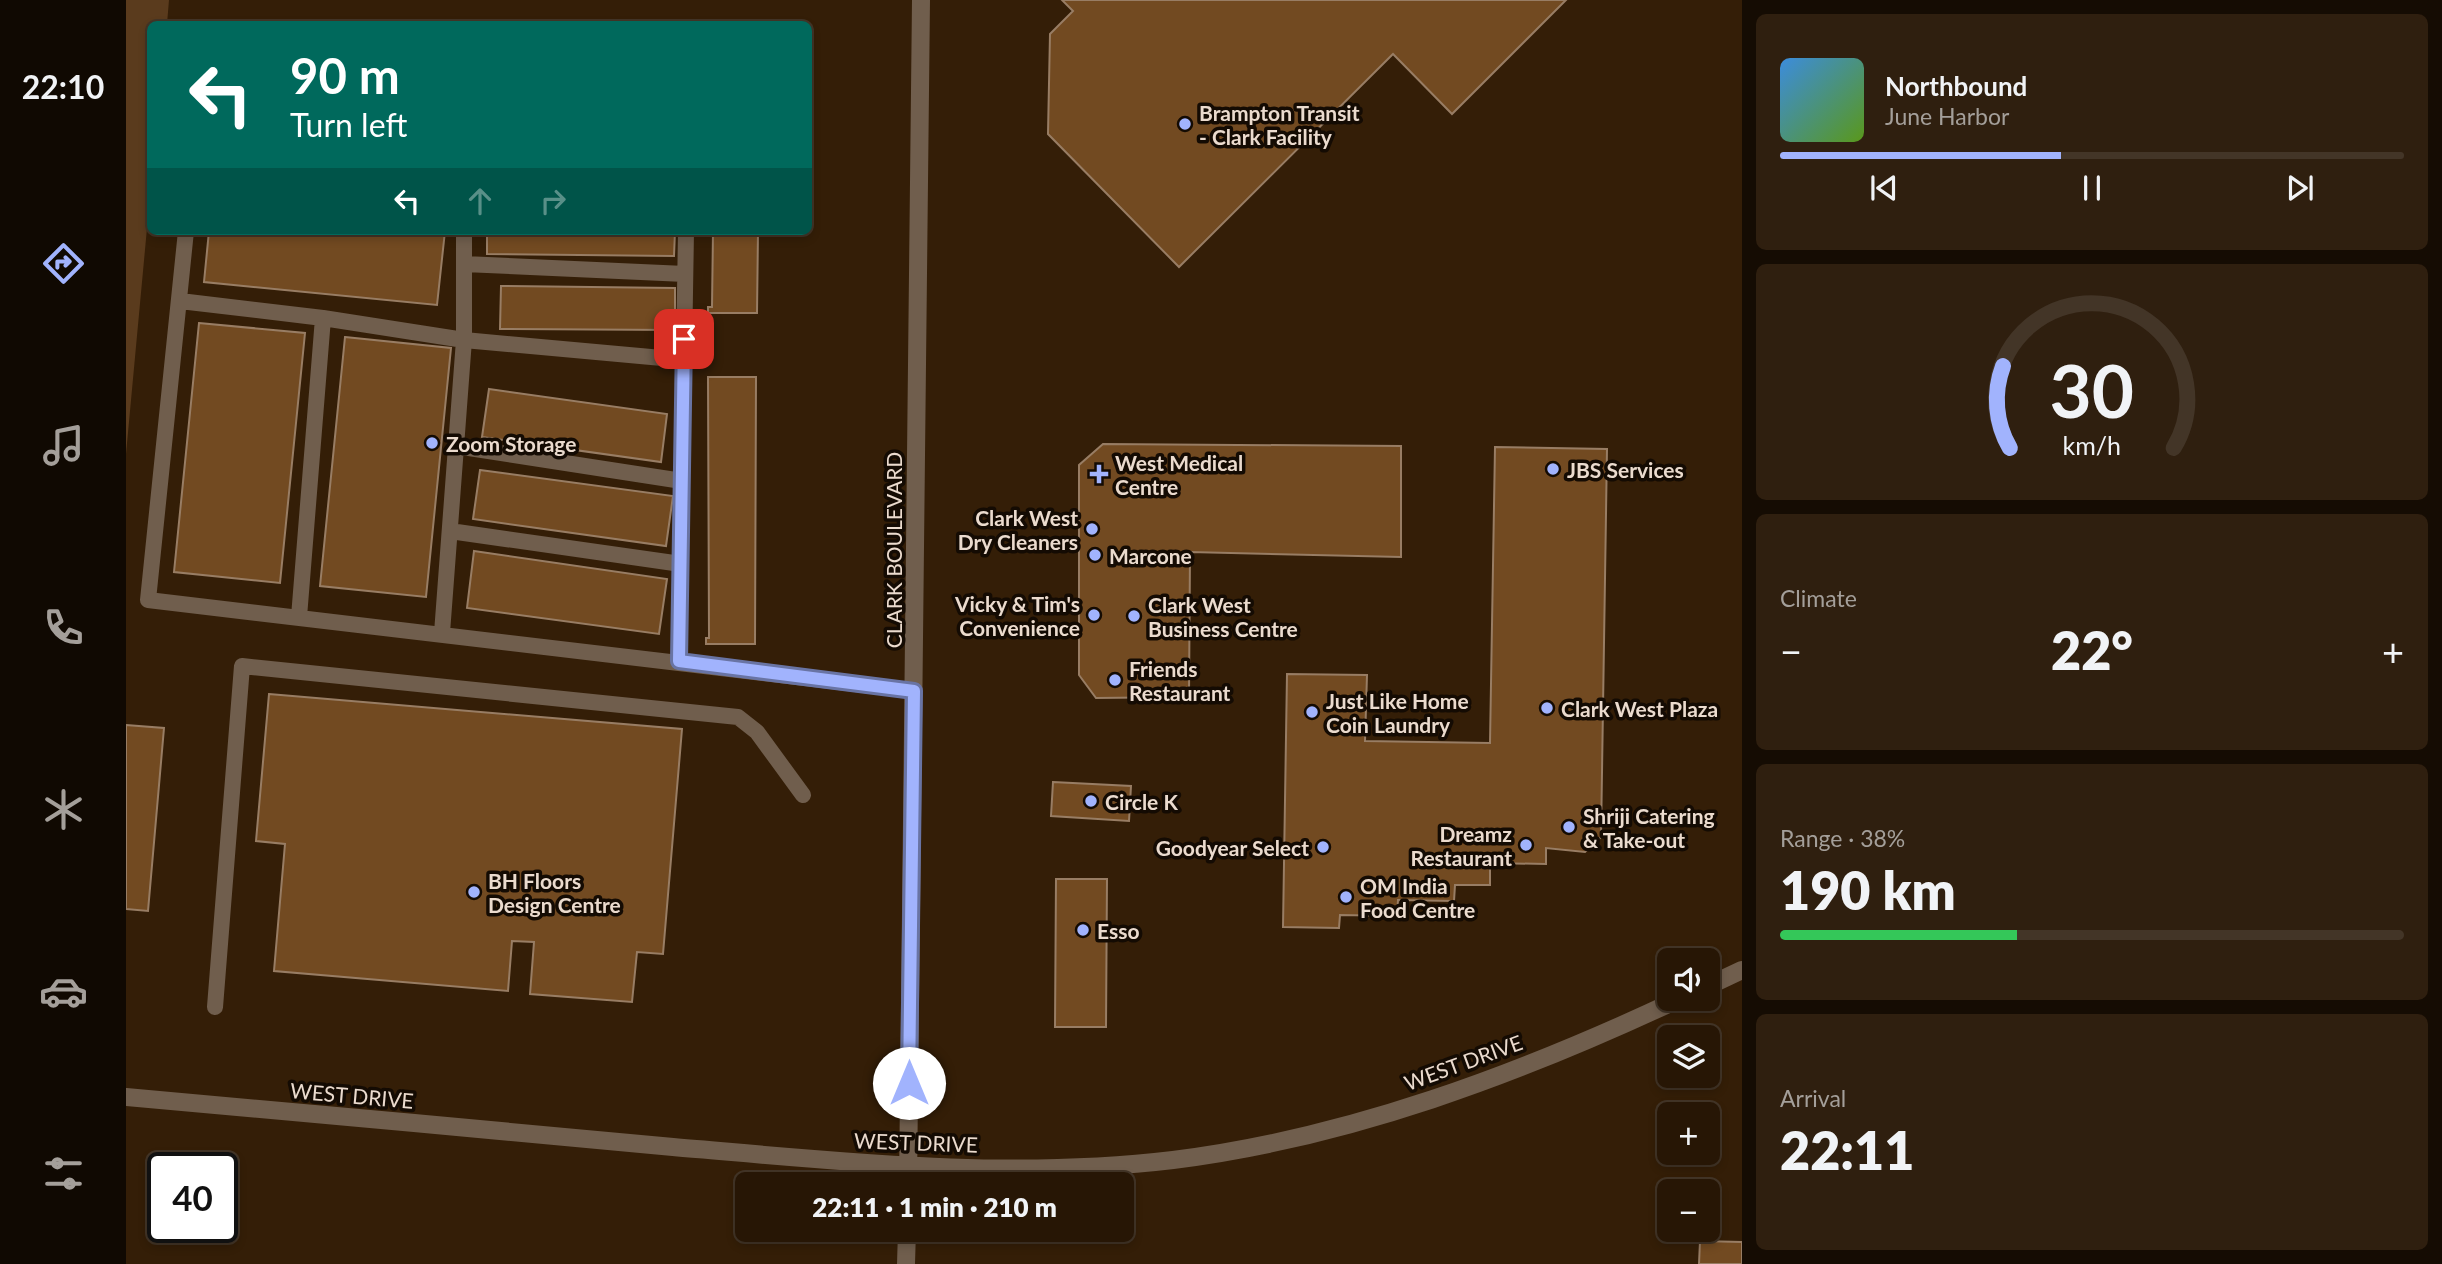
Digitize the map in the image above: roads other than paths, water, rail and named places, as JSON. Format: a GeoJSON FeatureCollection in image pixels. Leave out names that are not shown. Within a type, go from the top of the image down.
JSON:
{"type":"FeatureCollection","features":[{"type":"Feature","properties":{"kind":"street","name":"CLARK BOULEVARD"},"geometry":{"type":"LineString","coordinates":[[908,1172],[921,0]]}},
{"type":"Feature","properties":{"kind":"street"},"geometry":{"type":"LineString","coordinates":[[1720,980],[1742,970]]}},
{"type":"Feature","properties":{"kind":"street","name":"WEST DRIVE"},"geometry":{"type":"LineString","coordinates":[[985,1172],[1174,1160],[1282,1140],[1473,1087],[1657,1008]]}},
{"type":"Feature","properties":{"kind":"street","name":"WEST DRIVE"},"geometry":{"type":"LineString","coordinates":[[126,1097],[868,1172]]}},
{"type":"Feature","properties":{"kind":"street"},"geometry":{"type":"LineString","coordinates":[[906,1264],[907,1242]]}},
{"type":"Feature","properties":{"kind":"lane"},"geometry":{"type":"LineString","coordinates":[[186,235],[148,600],[914,691]]}},
{"type":"Feature","properties":{"kind":"lane"},"geometry":{"type":"LineString","coordinates":[[442,633],[464,340],[464,235]]}},
{"type":"Feature","properties":{"kind":"lane"},"geometry":{"type":"LineString","coordinates":[[679,661],[685,235]]}},
{"type":"Feature","properties":{"kind":"lane"},"geometry":{"type":"LineString","coordinates":[[464,264],[685,274]]}},
{"type":"Feature","properties":{"kind":"lane"},"geometry":{"type":"LineString","coordinates":[[180,301],[323,318],[464,340],[684,360]]}},
{"type":"Feature","properties":{"kind":"lane"},"geometry":{"type":"LineString","coordinates":[[299,617],[323,318]]}},
{"type":"Feature","properties":{"kind":"lane"},"geometry":{"type":"LineString","coordinates":[[456,446],[682,481]]}},
{"type":"Feature","properties":{"kind":"lane"},"geometry":{"type":"LineString","coordinates":[[450,531],[681,564]]}},
{"type":"Feature","properties":{"kind":"lane"},"geometry":{"type":"LineString","coordinates":[[215,1007],[242,666],[738,717],[757,732],[803,795]]}},
{"type":"Feature","properties":{"kind":"place","name":"Brampton Transit - Clark Facility"},"geometry":{"type":"Point","coordinates":[1185,124]}},
{"type":"Feature","properties":{"kind":"place","name":"Zoom Storage"},"geometry":{"type":"Point","coordinates":[432,443]}},
{"type":"Feature","properties":{"kind":"place","name":"JBS Services"},"geometry":{"type":"Point","coordinates":[1553,469]}},
{"type":"Feature","properties":{"kind":"place","name":"West Medical Centre"},"geometry":{"type":"Point","coordinates":[1099,474]}},
{"type":"Feature","properties":{"kind":"place","name":"Clark West Dry Cleaners"},"geometry":{"type":"Point","coordinates":[1092,529]}},
{"type":"Feature","properties":{"kind":"place","name":"Marcone"},"geometry":{"type":"Point","coordinates":[1095,555]}},
{"type":"Feature","properties":{"kind":"place","name":"Vicky & Tim's Convenience"},"geometry":{"type":"Point","coordinates":[1094,615]}},
{"type":"Feature","properties":{"kind":"place","name":"Clark West Business Centre"},"geometry":{"type":"Point","coordinates":[1134,616]}},
{"type":"Feature","properties":{"kind":"place","name":"Friends Restaurant"},"geometry":{"type":"Point","coordinates":[1115,680]}},
{"type":"Feature","properties":{"kind":"place","name":"Clark West Plaza"},"geometry":{"type":"Point","coordinates":[1547,708]}},
{"type":"Feature","properties":{"kind":"place","name":"Just Like Home Coin Laundry"},"geometry":{"type":"Point","coordinates":[1312,712]}},
{"type":"Feature","properties":{"kind":"place","name":"Circle K"},"geometry":{"type":"Point","coordinates":[1091,801]}},
{"type":"Feature","properties":{"kind":"place","name":"Shriji Catering & Take-out"},"geometry":{"type":"Point","coordinates":[1569,827]}},
{"type":"Feature","properties":{"kind":"place","name":"Dreamz Restaurant"},"geometry":{"type":"Point","coordinates":[1526,845]}},
{"type":"Feature","properties":{"kind":"place","name":"Goodyear Select"},"geometry":{"type":"Point","coordinates":[1323,847]}},
{"type":"Feature","properties":{"kind":"place","name":"BH Floors Design Centre"},"geometry":{"type":"Point","coordinates":[474,892]}},
{"type":"Feature","properties":{"kind":"place","name":"OM India Food Centre"},"geometry":{"type":"Point","coordinates":[1346,897]}},
{"type":"Feature","properties":{"kind":"place","name":"Esso"},"geometry":{"type":"Point","coordinates":[1083,930]}}]}
